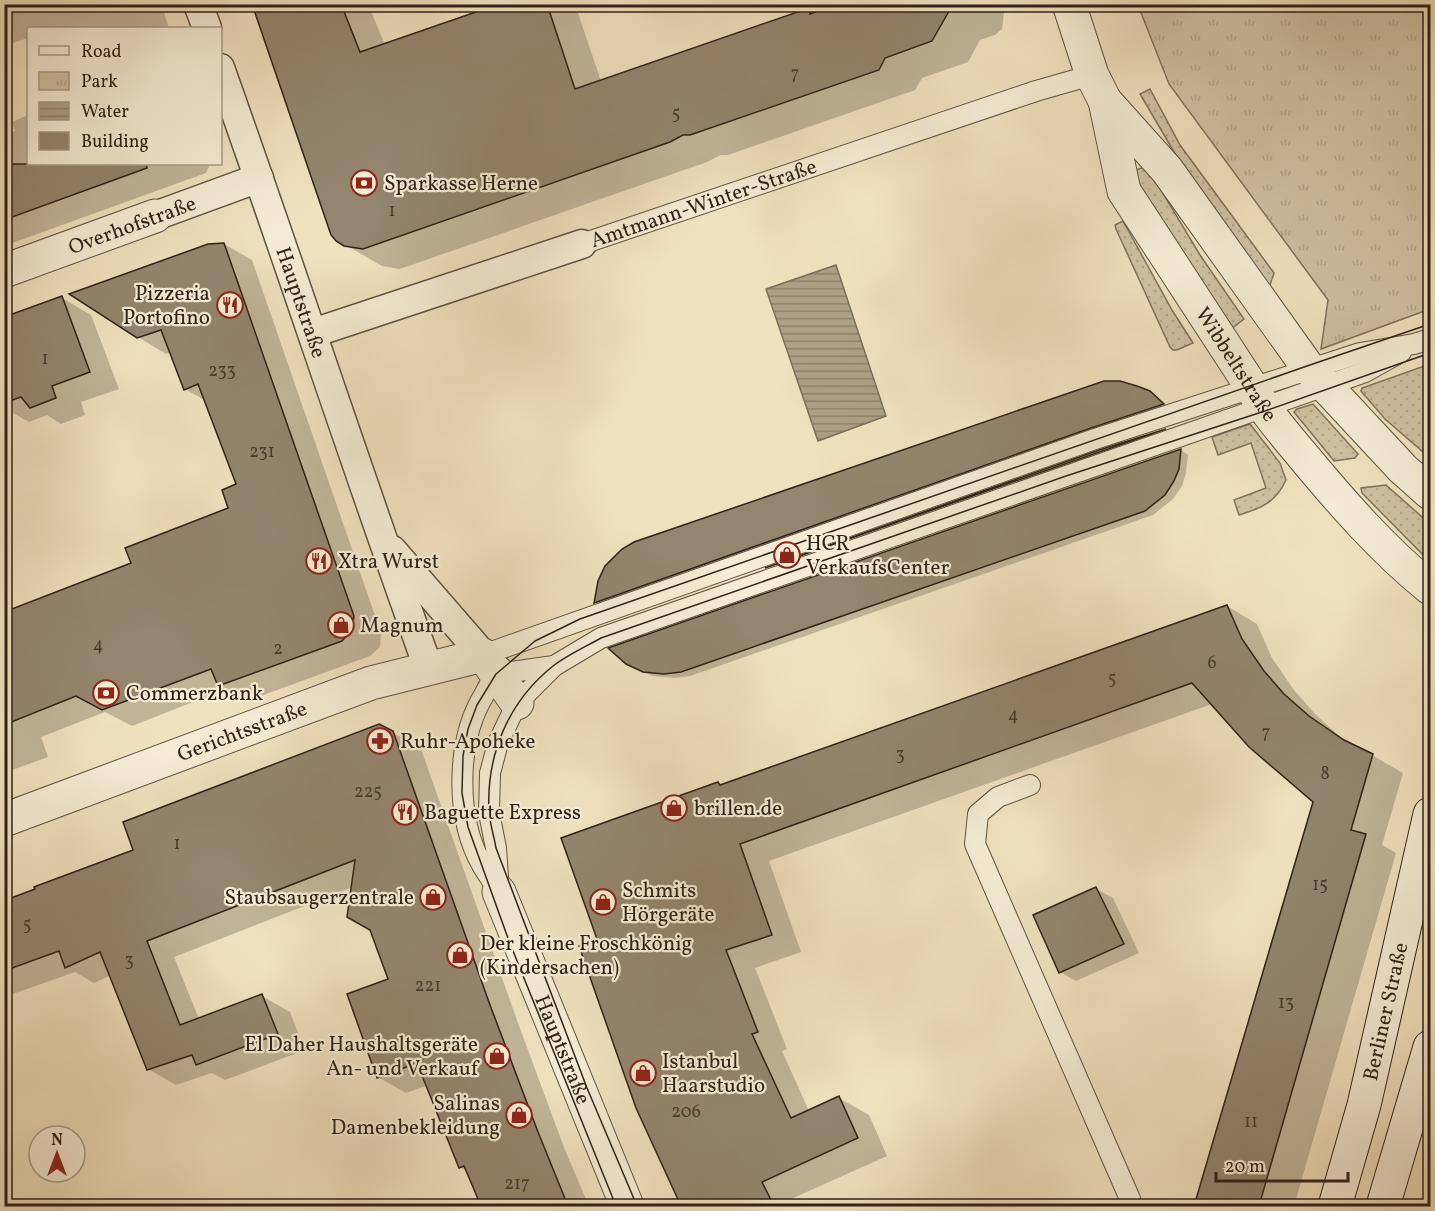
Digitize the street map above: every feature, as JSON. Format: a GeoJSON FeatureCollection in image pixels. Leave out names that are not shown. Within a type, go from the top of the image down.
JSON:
{"type":"FeatureCollection","features":[{"type":"Feature","properties":{"kind":"street"},"geometry":{"type":"LineString","coordinates":[[198,4],[207,27]]}},
{"type":"Feature","properties":{"kind":"street","name":"Wibbeltstraße"},"geometry":{"type":"LineString","coordinates":[[1069,4],[1099,88],[1124,191],[1258,398],[1330,489],[1402,566],[1431,588]]}},
{"type":"Feature","properties":{"kind":"street","name":"Hauptstraße"},"geometry":{"type":"LineString","coordinates":[[222,74],[428,667]]}},
{"type":"Feature","properties":{"kind":"street","name":"Wibbeltstraße"},"geometry":{"type":"LineString","coordinates":[[1099,88],[1167,170],[1317,378],[1403,469],[1431,493]]}},
{"type":"Feature","properties":{"kind":"street","name":"Overhofstraße"},"geometry":{"type":"LineString","coordinates":[[4,271],[259,178]]}},
{"type":"Feature","properties":{"kind":"street","name":"Amtmann-Winter-Straße"},"geometry":{"type":"LineString","coordinates":[[313,333],[582,244]]}},
{"type":"Feature","properties":{"kind":"street","name":"Hauptstraße"},"geometry":{"type":"LineString","coordinates":[[381,537],[490,664],[517,703]]}},
{"type":"Feature","properties":{"kind":"street","name":"Gerichtsstraße"},"geometry":{"type":"LineString","coordinates":[[4,820],[371,682],[428,667],[490,664]]}},
{"type":"Feature","properties":{"kind":"street","name":"Berliner Straße"},"geometry":{"type":"LineString","coordinates":[[1335,1206],[1364,1104],[1431,814]]}},
{"type":"Feature","properties":{"kind":"street","name":"Hauptstraße"},"geometry":{"type":"LineString","coordinates":[[500,892],[627,1206]]}},
{"type":"Feature","properties":{"kind":"street"},"geometry":{"type":"LineString","coordinates":[[1383,1206],[1431,1047]]}},
{"type":"Feature","properties":{"kind":"lane","name":"Amtmann-Winter-Straße"},"geometry":{"type":"LineString","coordinates":[[582,244],[1035,92],[1099,88]]}},
{"type":"Feature","properties":{"kind":"lane"},"geometry":{"type":"LineString","coordinates":[[490,664],[554,666],[601,638],[1258,398],[1317,378],[1365,372],[1422,342]]}},
{"type":"Feature","properties":{"kind":"lane"},"geometry":{"type":"LineString","coordinates":[[490,664],[580,619],[1095,439],[1258,398]]}},
{"type":"Feature","properties":{"kind":"lane","name":"Hauptstraße"},"geometry":{"type":"LineString","coordinates":[[490,664],[468,729],[463,756],[462,793],[468,827],[481,863],[500,892]]}},
{"type":"Feature","properties":{"kind":"lane","name":"Hauptstraße"},"geometry":{"type":"LineString","coordinates":[[500,892],[496,848],[489,813],[490,773],[498,743],[517,703],[554,666]]}},
{"type":"Feature","properties":{"kind":"lane"},"geometry":{"type":"LineString","coordinates":[[1030,785],[998,797],[978,814],[975,844],[1132,1206]]}},
{"type":"Feature","properties":{"kind":"green space"},"geometry":{"type":"Polygon","coordinates":[[[1138,5],[1430,5],[1430,309],[1321,349],[1328,300],[1169,84],[1138,5]]]}},
{"type":"Feature","properties":{"kind":"green space"},"geometry":{"type":"Polygon","coordinates":[[[1150,89],[1180,145],[1274,273],[1268,291],[1197,191],[1140,94],[1150,89]]]}},
{"type":"Feature","properties":{"kind":"green space"},"geometry":{"type":"Polygon","coordinates":[[[1144,167],[1149,170],[1200,255],[1244,319],[1231,329],[1138,182],[1136,170],[1144,167]]]}},
{"type":"Feature","properties":{"kind":"green space"},"geometry":{"type":"Polygon","coordinates":[[[1123,221],[1193,343],[1177,350],[1170,347],[1116,229],[1115,225],[1123,221]]]}},
{"type":"Feature","properties":{"kind":"green space"},"geometry":{"type":"Polygon","coordinates":[[[1430,364],[1430,458],[1385,419],[1361,391],[1362,388],[1430,364]]]}},
{"type":"Feature","properties":{"kind":"green space"},"geometry":{"type":"Polygon","coordinates":[[[1313,404],[1358,454],[1355,458],[1334,461],[1294,412],[1313,404]]]}},
{"type":"Feature","properties":{"kind":"green space"},"geometry":{"type":"Polygon","coordinates":[[[1250,424],[1280,463],[1286,480],[1273,499],[1255,510],[1239,515],[1234,500],[1266,488],[1251,443],[1218,455],[1212,437],[1250,424]]]}},
{"type":"Feature","properties":{"kind":"green space"},"geometry":{"type":"Polygon","coordinates":[[[1386,485],[1430,524],[1430,562],[1362,493],[1361,488],[1386,485]]]}},
{"type":"Feature","properties":{"kind":"water"},"geometry":{"type":"Polygon","coordinates":[[[836,265],[886,416],[818,441],[766,289],[836,265]]]}},
{"type":"Feature","properties":{"kind":"building"},"geometry":{"type":"Polygon","coordinates":[[[252,4],[341,4],[360,52],[499,4],[547,4],[575,89],[809,8],[810,14],[837,4],[953,4],[932,41],[885,58],[879,70],[690,135],[683,135],[670,142],[363,249],[344,246],[331,235],[252,4]]]}},
{"type":"Feature","properties":{"kind":"building"},"geometry":{"type":"Polygon","coordinates":[[[4,164],[146,165],[147,168],[4,220],[4,164]]]}},
{"type":"Feature","properties":{"kind":"building"},"geometry":{"type":"Polygon","coordinates":[[[224,243],[354,616],[352,630],[342,641],[218,686],[211,669],[102,710],[76,696],[4,725],[4,612],[131,563],[125,548],[228,508],[222,490],[236,484],[198,384],[184,390],[161,330],[137,338],[69,294],[208,244],[224,243]]]}},
{"type":"Feature","properties":{"kind":"building"},"geometry":{"type":"Polygon","coordinates":[[[62,296],[90,372],[52,386],[56,398],[30,408],[21,397],[4,403],[4,317],[62,296]]]}},
{"type":"Feature","properties":{"kind":"building"},"geometry":{"type":"Polygon","coordinates":[[[1104,381],[1120,381],[1137,386],[1150,391],[1164,404],[594,603],[598,581],[605,566],[622,549],[634,542],[1104,381]]]}},
{"type":"Feature","properties":{"kind":"building"},"geometry":{"type":"Polygon","coordinates":[[[1166,429],[765,568],[1099,450],[1166,429]]]}},
{"type":"Feature","properties":{"kind":"building"},"geometry":{"type":"Polygon","coordinates":[[[1181,449],[1179,469],[1174,481],[1165,495],[1145,511],[681,672],[664,674],[643,672],[626,664],[608,648],[1181,449]]]}},
{"type":"Feature","properties":{"kind":"building"},"geometry":{"type":"Polygon","coordinates":[[[1227,605],[1242,639],[1264,671],[1284,694],[1309,716],[1344,740],[1373,754],[1351,830],[1366,834],[1259,1206],[1194,1206],[1313,802],[1249,747],[1192,683],[740,844],[772,935],[726,950],[758,1032],[752,1034],[791,1118],[839,1096],[858,1138],[762,1182],[774,1206],[681,1206],[636,1108],[579,946],[597,939],[561,838],[718,782],[720,785],[1227,605]]]}},
{"type":"Feature","properties":{"kind":"building"},"geometry":{"type":"Polygon","coordinates":[[[379,724],[393,731],[490,1005],[568,1206],[481,1206],[464,1166],[459,1168],[417,1063],[377,1078],[347,994],[388,979],[370,930],[347,917],[355,860],[147,941],[180,1025],[262,994],[278,1034],[196,1065],[192,1055],[147,1070],[100,952],[65,968],[59,951],[4,971],[4,904],[12,902],[11,898],[35,889],[34,887],[133,850],[123,822],[379,724]]]}},
{"type":"Feature","properties":{"kind":"building"},"geometry":{"type":"Polygon","coordinates":[[[1096,887],[1124,944],[1059,973],[1033,915],[1096,887]]]}},
{"type":"Feature","properties":{"kind":"tram line"},"geometry":{"type":"LineString","coordinates":[[616,1206],[509,941],[468,827],[462,793],[463,756],[468,729],[477,705],[496,674],[535,641],[580,619],[1430,324]]}},
{"type":"Feature","properties":{"kind":"tram line"},"geometry":{"type":"LineString","coordinates":[[637,1206],[587,1088],[496,848],[490,821],[489,791],[496,750],[512,713],[537,680],[558,662],[601,638],[1066,476],[1265,411],[1430,353]]}},
{"type":"Feature","properties":{"kind":"place","name":"Sparkasse Herne"},"geometry":{"type":"Point","coordinates":[364,183]}},
{"type":"Feature","properties":{"kind":"place","name":"Pizzeria Portofino"},"geometry":{"type":"Point","coordinates":[230,305]}},
{"type":"Feature","properties":{"kind":"place","name":"HCR VerkaufsCenter"},"geometry":{"type":"Point","coordinates":[787,555]}},
{"type":"Feature","properties":{"kind":"place","name":"Xtra Wurst"},"geometry":{"type":"Point","coordinates":[319,561]}},
{"type":"Feature","properties":{"kind":"place","name":"Magnum"},"geometry":{"type":"Point","coordinates":[341,625]}},
{"type":"Feature","properties":{"kind":"place","name":"Commerzbank"},"geometry":{"type":"Point","coordinates":[106,693]}},
{"type":"Feature","properties":{"kind":"place","name":"Ruhr-Apoheke"},"geometry":{"type":"Point","coordinates":[380,741]}},
{"type":"Feature","properties":{"kind":"place","name":"brillen.de"},"geometry":{"type":"Point","coordinates":[674,808]}},
{"type":"Feature","properties":{"kind":"place","name":"Baguette Express"},"geometry":{"type":"Point","coordinates":[405,812]}},
{"type":"Feature","properties":{"kind":"place","name":"Staubsaugerzentrale"},"geometry":{"type":"Point","coordinates":[433,897]}},
{"type":"Feature","properties":{"kind":"place","name":"Schmits Hörgeräte"},"geometry":{"type":"Point","coordinates":[603,902]}},
{"type":"Feature","properties":{"kind":"place","name":"Der kleine Froschkönig (Kindersachen)"},"geometry":{"type":"Point","coordinates":[460,955]}},
{"type":"Feature","properties":{"kind":"place","name":"El Daher Haushaltsgeräte An- und Verkauf"},"geometry":{"type":"Point","coordinates":[497,1056]}},
{"type":"Feature","properties":{"kind":"place","name":"Istanbul Haarstudio"},"geometry":{"type":"Point","coordinates":[643,1073]}},
{"type":"Feature","properties":{"kind":"place","name":"Salinas Damenbekleidung"},"geometry":{"type":"Point","coordinates":[519,1115]}}]}
